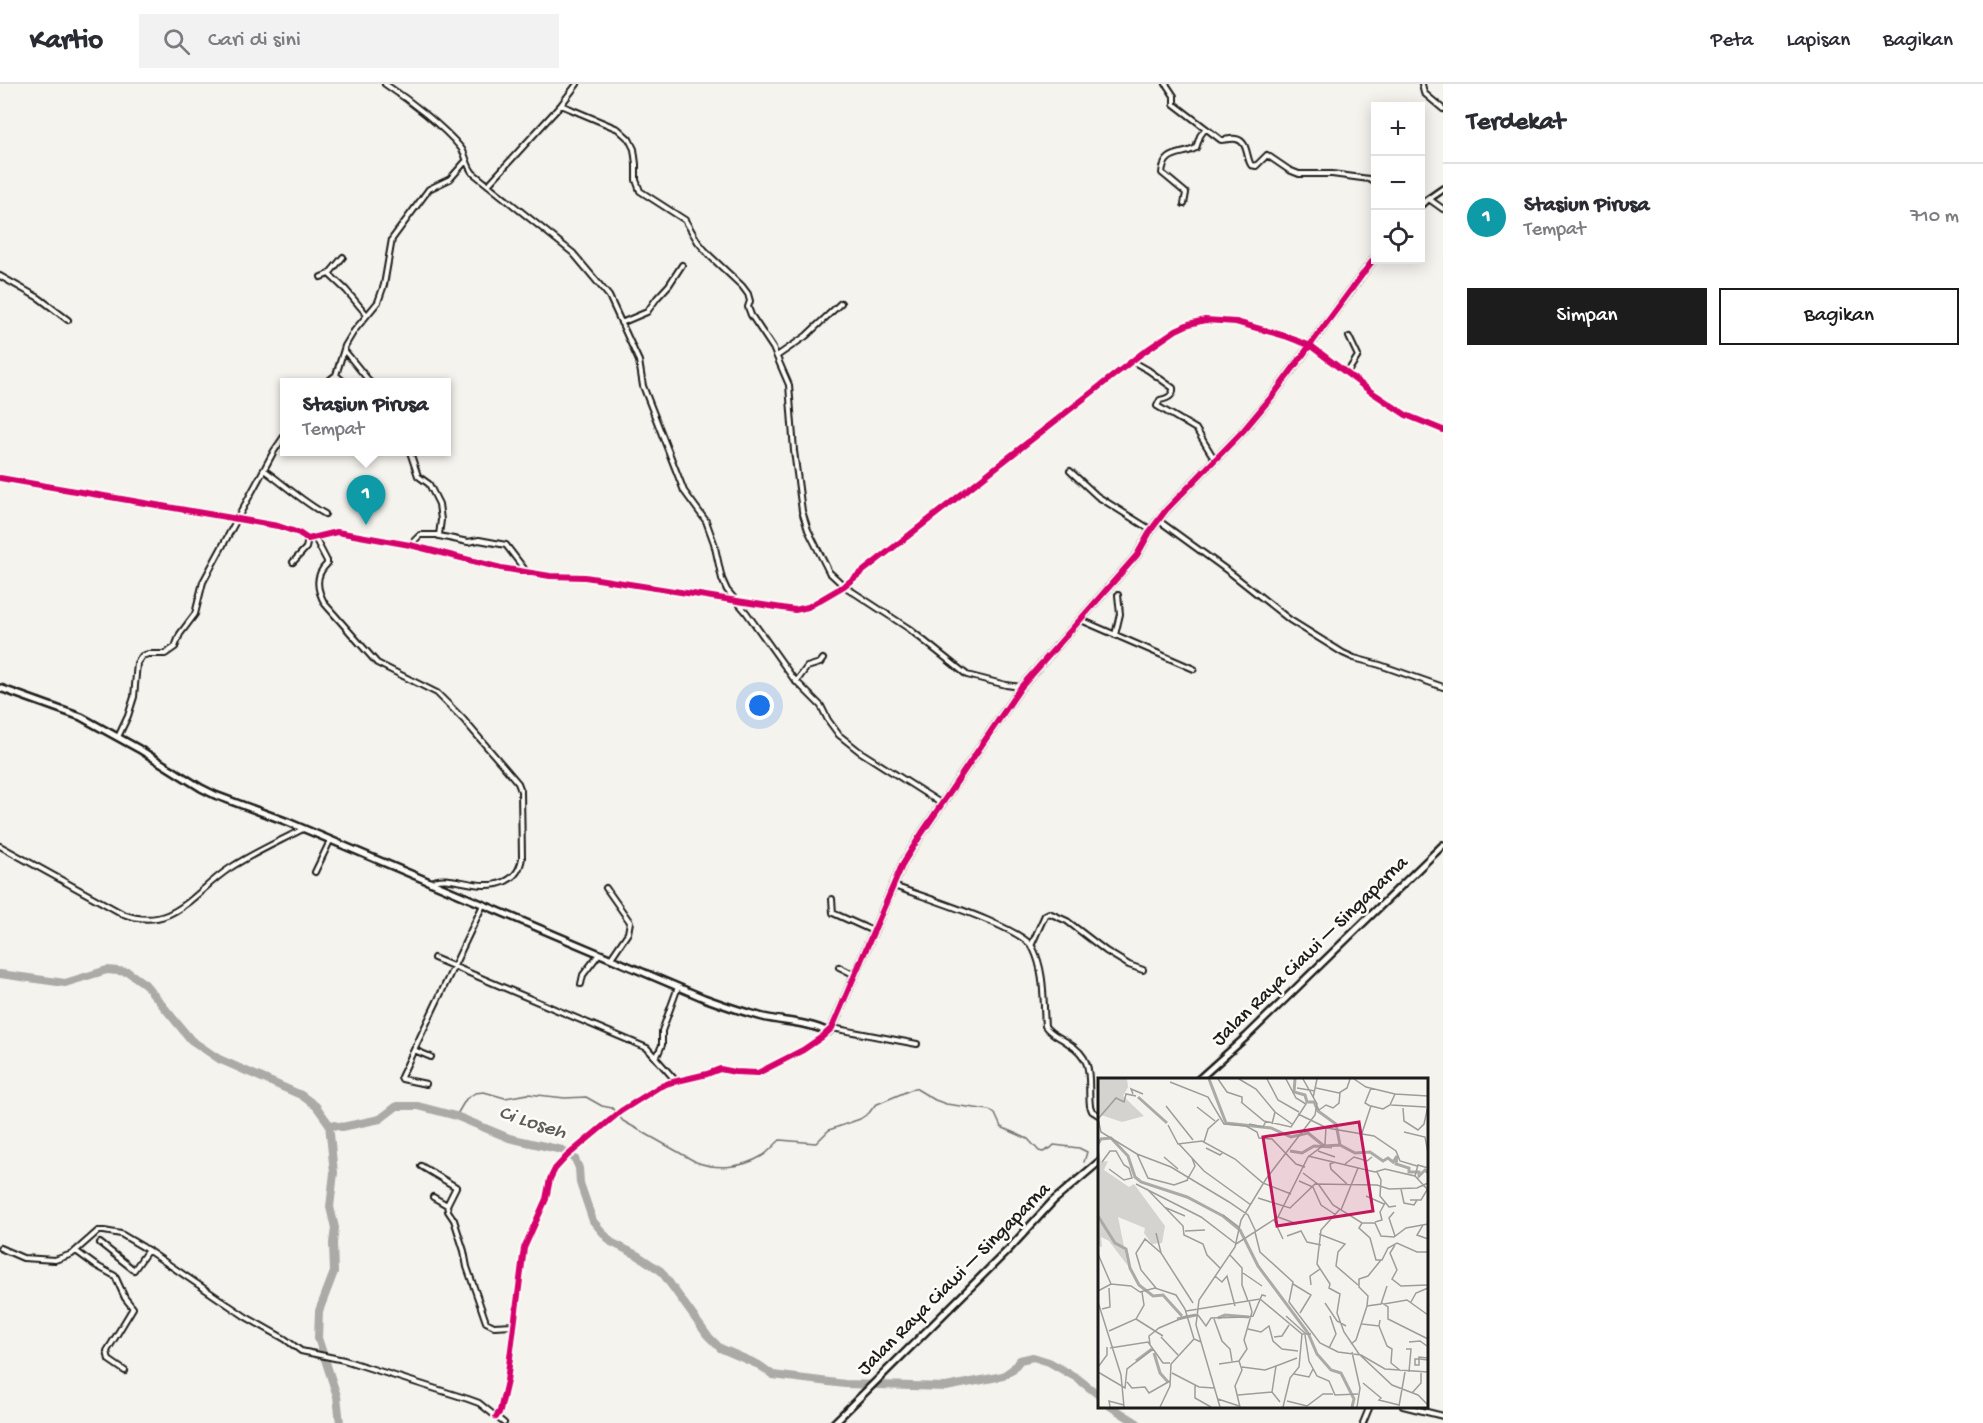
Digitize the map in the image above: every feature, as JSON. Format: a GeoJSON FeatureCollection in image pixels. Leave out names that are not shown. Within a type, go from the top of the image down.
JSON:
{"type":"FeatureCollection","features":[{"type":"Feature","properties":{"kind":"street"},"geometry":{"type":"LineString","coordinates":[[385,84],[399,93],[454,140],[463,152],[470,170],[573,253],[609,296],[639,361],[643,386],[684,491],[706,521],[727,590],[796,682],[821,705],[828,720],[845,740],[942,804]]}},
{"type":"Feature","properties":{"kind":"street"},"geometry":{"type":"LineString","coordinates":[[488,185],[561,105],[577,84]]}},
{"type":"Feature","properties":{"kind":"street"},"geometry":{"type":"LineString","coordinates":[[1166,84],[1174,96],[1174,104],[1205,129],[1221,140],[1235,138],[1241,141],[1246,146],[1247,159],[1251,165],[1256,166],[1267,155],[1299,174],[1332,174],[1371,180]]}},
{"type":"Feature","properties":{"kind":"street"},"geometry":{"type":"LineString","coordinates":[[1422,84],[1424,93],[1443,109]]}},
{"type":"Feature","properties":{"kind":"street"},"geometry":{"type":"LineString","coordinates":[[561,105],[618,129],[629,139],[636,157],[636,180],[640,191],[684,220],[710,256],[745,290],[750,301],[748,308],[751,315],[777,356],[789,385],[802,511],[808,530],[829,572],[844,586],[908,628],[967,675],[1021,687]]}},
{"type":"Feature","properties":{"kind":"street"},"geometry":{"type":"LineString","coordinates":[[1184,204],[1186,193],[1165,177],[1162,173],[1163,167],[1172,156],[1196,148],[1205,129]]}},
{"type":"Feature","properties":{"kind":"street"},"geometry":{"type":"LineString","coordinates":[[332,378],[336,375],[344,350],[354,331],[382,294],[392,239],[429,189],[450,179],[465,162]]}},
{"type":"Feature","properties":{"kind":"street"},"geometry":{"type":"LineString","coordinates":[[1425,202],[1443,189]]}},
{"type":"Feature","properties":{"kind":"street"},"geometry":{"type":"LineString","coordinates":[[1430,199],[1443,208]]}},
{"type":"Feature","properties":{"kind":"street"},"geometry":{"type":"LineString","coordinates":[[321,277],[339,264],[343,257]]}},
{"type":"Feature","properties":{"kind":"street"},"geometry":{"type":"LineString","coordinates":[[496,1418],[500,1411],[507,1381],[524,1248],[546,1198],[553,1172],[567,1156],[616,1115],[659,1087],[720,1069],[758,1073],[803,1050],[830,1030],[903,863],[1021,687],[1137,555],[1158,520],[1183,491],[1215,460],[1274,394],[1371,263]]}},
{"type":"Feature","properties":{"kind":"street"},"geometry":{"type":"LineString","coordinates":[[621,323],[647,312],[682,265]]}},
{"type":"Feature","properties":{"kind":"street"},"geometry":{"type":"LineString","coordinates":[[328,274],[345,288],[368,315]]}},
{"type":"Feature","properties":{"kind":"street"},"geometry":{"type":"LineString","coordinates":[[0,276],[39,298],[68,320]]}},
{"type":"Feature","properties":{"kind":"street"},"geometry":{"type":"LineString","coordinates":[[777,356],[806,336],[841,303]]}},
{"type":"Feature","properties":{"kind":"street"},"geometry":{"type":"LineString","coordinates":[[0,478],[278,526],[308,539],[338,532],[410,545],[472,562],[550,576],[585,578],[795,610],[813,604],[844,586],[1132,361],[1176,330],[1189,324],[1205,320],[1236,322],[1311,346],[1406,415],[1443,430]]}},
{"type":"Feature","properties":{"kind":"street"},"geometry":{"type":"LineString","coordinates":[[1347,373],[1358,356],[1349,337]]}},
{"type":"Feature","properties":{"kind":"street"},"geometry":{"type":"LineString","coordinates":[[344,350],[367,378]]}},
{"type":"Feature","properties":{"kind":"street"},"geometry":{"type":"LineString","coordinates":[[1132,361],[1171,386],[1173,390],[1171,394],[1168,398],[1160,400],[1157,406],[1198,430],[1215,460]]}},
{"type":"Feature","properties":{"kind":"street"},"geometry":{"type":"LineString","coordinates":[[336,375],[339,378]]}},
{"type":"Feature","properties":{"kind":"street"},"geometry":{"type":"LineString","coordinates":[[118,737],[134,697],[137,663],[142,656],[165,654],[175,646],[180,634],[195,614],[202,582],[280,444]]}},
{"type":"Feature","properties":{"kind":"street"},"geometry":{"type":"LineString","coordinates":[[411,456],[418,476],[428,482],[439,504],[441,531],[438,536]]}},
{"type":"Feature","properties":{"kind":"street"},"geometry":{"type":"LineString","coordinates":[[264,471],[302,500],[325,514]]}},
{"type":"Feature","properties":{"kind":"street"},"geometry":{"type":"LineString","coordinates":[[1070,471],[1097,496],[1151,530]]}},
{"type":"Feature","properties":{"kind":"street"},"geometry":{"type":"LineString","coordinates":[[1158,520],[1290,620],[1343,653],[1443,687]]}},
{"type":"Feature","properties":{"kind":"street"},"geometry":{"type":"LineString","coordinates":[[410,545],[420,535],[468,542],[479,540],[506,545],[526,571]]}},
{"type":"Feature","properties":{"kind":"street"},"geometry":{"type":"LineString","coordinates":[[315,538],[327,561],[322,568],[318,583],[319,593],[325,604],[377,663],[437,693],[463,719],[520,786],[522,858],[520,868],[513,877],[487,886],[440,879],[430,883]]}},
{"type":"Feature","properties":{"kind":"street"},"geometry":{"type":"LineString","coordinates":[[294,561],[306,548],[308,539]]}},
{"type":"Feature","properties":{"kind":"street"},"geometry":{"type":"LineString","coordinates":[[1115,635],[1120,614],[1118,595]]}},
{"type":"Feature","properties":{"kind":"street"},"geometry":{"type":"LineString","coordinates":[[1081,620],[1194,669]]}},
{"type":"Feature","properties":{"kind":"street"},"geometry":{"type":"LineString","coordinates":[[796,682],[807,668],[820,663],[823,658]]}},
{"type":"Feature","properties":{"kind":"street"},"geometry":{"type":"LineString","coordinates":[[0,688],[81,717],[201,788],[734,1009],[762,1017],[917,1044]]}},
{"type":"Feature","properties":{"kind":"street"},"geometry":{"type":"LineString","coordinates":[[0,846],[123,914],[141,920],[150,920],[168,915],[195,897],[227,870],[303,829]]}},
{"type":"Feature","properties":{"kind":"street"},"geometry":{"type":"LineString","coordinates":[[315,872],[330,841]]}},
{"type":"Feature","properties":{"kind":"street","name":"Jalan Raya Ciawi — Singaparna"},"geometry":{"type":"LineString","coordinates":[[1200,1078],[1255,1029],[1443,845]]}},
{"type":"Feature","properties":{"kind":"street"},"geometry":{"type":"LineString","coordinates":[[894,886],[998,925],[1015,933],[1031,946],[1042,980],[1045,1026],[1071,1045],[1089,1067],[1090,1106],[1092,1111],[1098,1115]]}},
{"type":"Feature","properties":{"kind":"street"},"geometry":{"type":"LineString","coordinates":[[606,888],[630,922],[628,933],[611,958]]}},
{"type":"Feature","properties":{"kind":"street"},"geometry":{"type":"LineString","coordinates":[[832,899],[833,913],[873,931]]}},
{"type":"Feature","properties":{"kind":"street"},"geometry":{"type":"LineString","coordinates":[[426,1084],[401,1078],[483,905]]}},
{"type":"Feature","properties":{"kind":"street"},"geometry":{"type":"LineString","coordinates":[[1031,946],[1045,915],[1049,913],[1067,921],[1106,951],[1129,965],[1143,970]]}},
{"type":"Feature","properties":{"kind":"street"},"geometry":{"type":"LineString","coordinates":[[581,984],[583,975],[599,953]]}},
{"type":"Feature","properties":{"kind":"street"},"geometry":{"type":"LineString","coordinates":[[434,958],[646,1048],[676,1081]]}},
{"type":"Feature","properties":{"kind":"street"},"geometry":{"type":"LineString","coordinates":[[839,967],[856,975]]}},
{"type":"Feature","properties":{"kind":"street"},"geometry":{"type":"LineString","coordinates":[[654,1056],[658,1054],[663,1045],[662,1030],[678,987]]}},
{"type":"Feature","properties":{"kind":"street"},"geometry":{"type":"LineString","coordinates":[[414,1050],[431,1057]]}},
{"type":"Feature","properties":{"kind":"street","name":"Jalan Raya Ciawi — Singaparna"},"geometry":{"type":"LineString","coordinates":[[834,1423],[1009,1249],[1053,1201],[1098,1163]]}},
{"type":"Feature","properties":{"kind":"street"},"geometry":{"type":"LineString","coordinates":[[421,1166],[456,1187],[447,1205],[448,1211],[454,1220],[486,1322],[494,1326],[513,1325]]}},
{"type":"Feature","properties":{"kind":"street"},"geometry":{"type":"LineString","coordinates":[[433,1197],[447,1205]]}},
{"type":"Feature","properties":{"kind":"street"},"geometry":{"type":"LineString","coordinates":[[0,1248],[23,1258],[55,1260],[72,1254],[95,1234],[104,1231],[121,1234],[301,1351],[344,1360],[468,1399],[479,1403],[504,1423]]}},
{"type":"Feature","properties":{"kind":"street"},"geometry":{"type":"LineString","coordinates":[[100,1243],[134,1270],[148,1250]]}},
{"type":"Feature","properties":{"kind":"street"},"geometry":{"type":"LineString","coordinates":[[76,1251],[115,1276],[125,1298],[133,1308],[107,1351],[110,1361],[124,1371]]}},
{"type":"Feature","properties":{"kind":"street"},"geometry":{"type":"LineString","coordinates":[[1363,1423],[1370,1408]]}},
{"type":"Feature","properties":{"kind":"street"},"geometry":{"type":"LineString","coordinates":[[1407,1408],[1443,1416]]}},
{"type":"Feature","properties":{"kind":"waterway","name":"Ci Loseh"},"geometry":{"type":"LineString","coordinates":[[0,974],[65,983],[107,970],[128,972],[145,984],[191,1040],[219,1059],[301,1095],[316,1106],[329,1124],[342,1127],[380,1119],[397,1106],[418,1106],[456,1116],[509,1138],[562,1150],[575,1159],[579,1168],[580,1183],[593,1221],[611,1242],[661,1271],[707,1335],[720,1348],[759,1365],[773,1375],[845,1384],[946,1387],[1003,1376],[1020,1360],[1033,1357],[1049,1362],[1077,1378],[1098,1394]]}},
{"type":"Feature","properties":{"kind":"waterway"},"geometry":{"type":"LineString","coordinates":[[456,1116],[466,1099],[475,1093],[484,1092],[505,1098],[528,1094],[565,1098],[586,1097],[602,1106],[612,1108],[623,1121],[696,1162],[721,1167],[754,1160],[767,1153],[780,1140],[816,1143],[829,1130],[860,1119],[875,1105],[915,1088],[946,1104],[989,1110],[995,1114],[1001,1127],[1028,1139],[1039,1151],[1043,1152],[1054,1145],[1079,1148],[1087,1152],[1084,1162]]}},
{"type":"Feature","properties":{"kind":"waterway"},"geometry":{"type":"LineString","coordinates":[[329,1124],[334,1173],[330,1207],[335,1228],[334,1272],[319,1311],[318,1338],[337,1396],[340,1423]]}},
{"type":"Feature","properties":{"kind":"waterway","name":"Ci Loseh"},"geometry":{"type":"LineString","coordinates":[[1113,1408],[1137,1423]]}},
{"type":"Feature","properties":{"kind":"cycle path"},"geometry":{"type":"LineString","coordinates":[[496,1417],[500,1411],[507,1381],[524,1248],[546,1199],[550,1179],[555,1169],[567,1156],[621,1111],[659,1087],[720,1069],[758,1073],[803,1050],[832,1028],[903,863],[1021,687],[1137,555],[1166,510],[1243,431],[1274,394],[1371,263]]}},
{"type":"Feature","properties":{"kind":"cycle path"},"geometry":{"type":"LineString","coordinates":[[0,478],[278,526],[299,533],[308,539],[337,532],[410,545],[501,568],[550,576],[585,577],[795,610],[808,607],[844,586],[1141,354],[1176,330],[1189,324],[1205,320],[1236,322],[1311,346],[1406,415],[1443,430]]}},
{"type":"Feature","properties":{"kind":"place","name":"Stasiun Pirusa"},"geometry":{"type":"Point","coordinates":[366,525]}}]}
